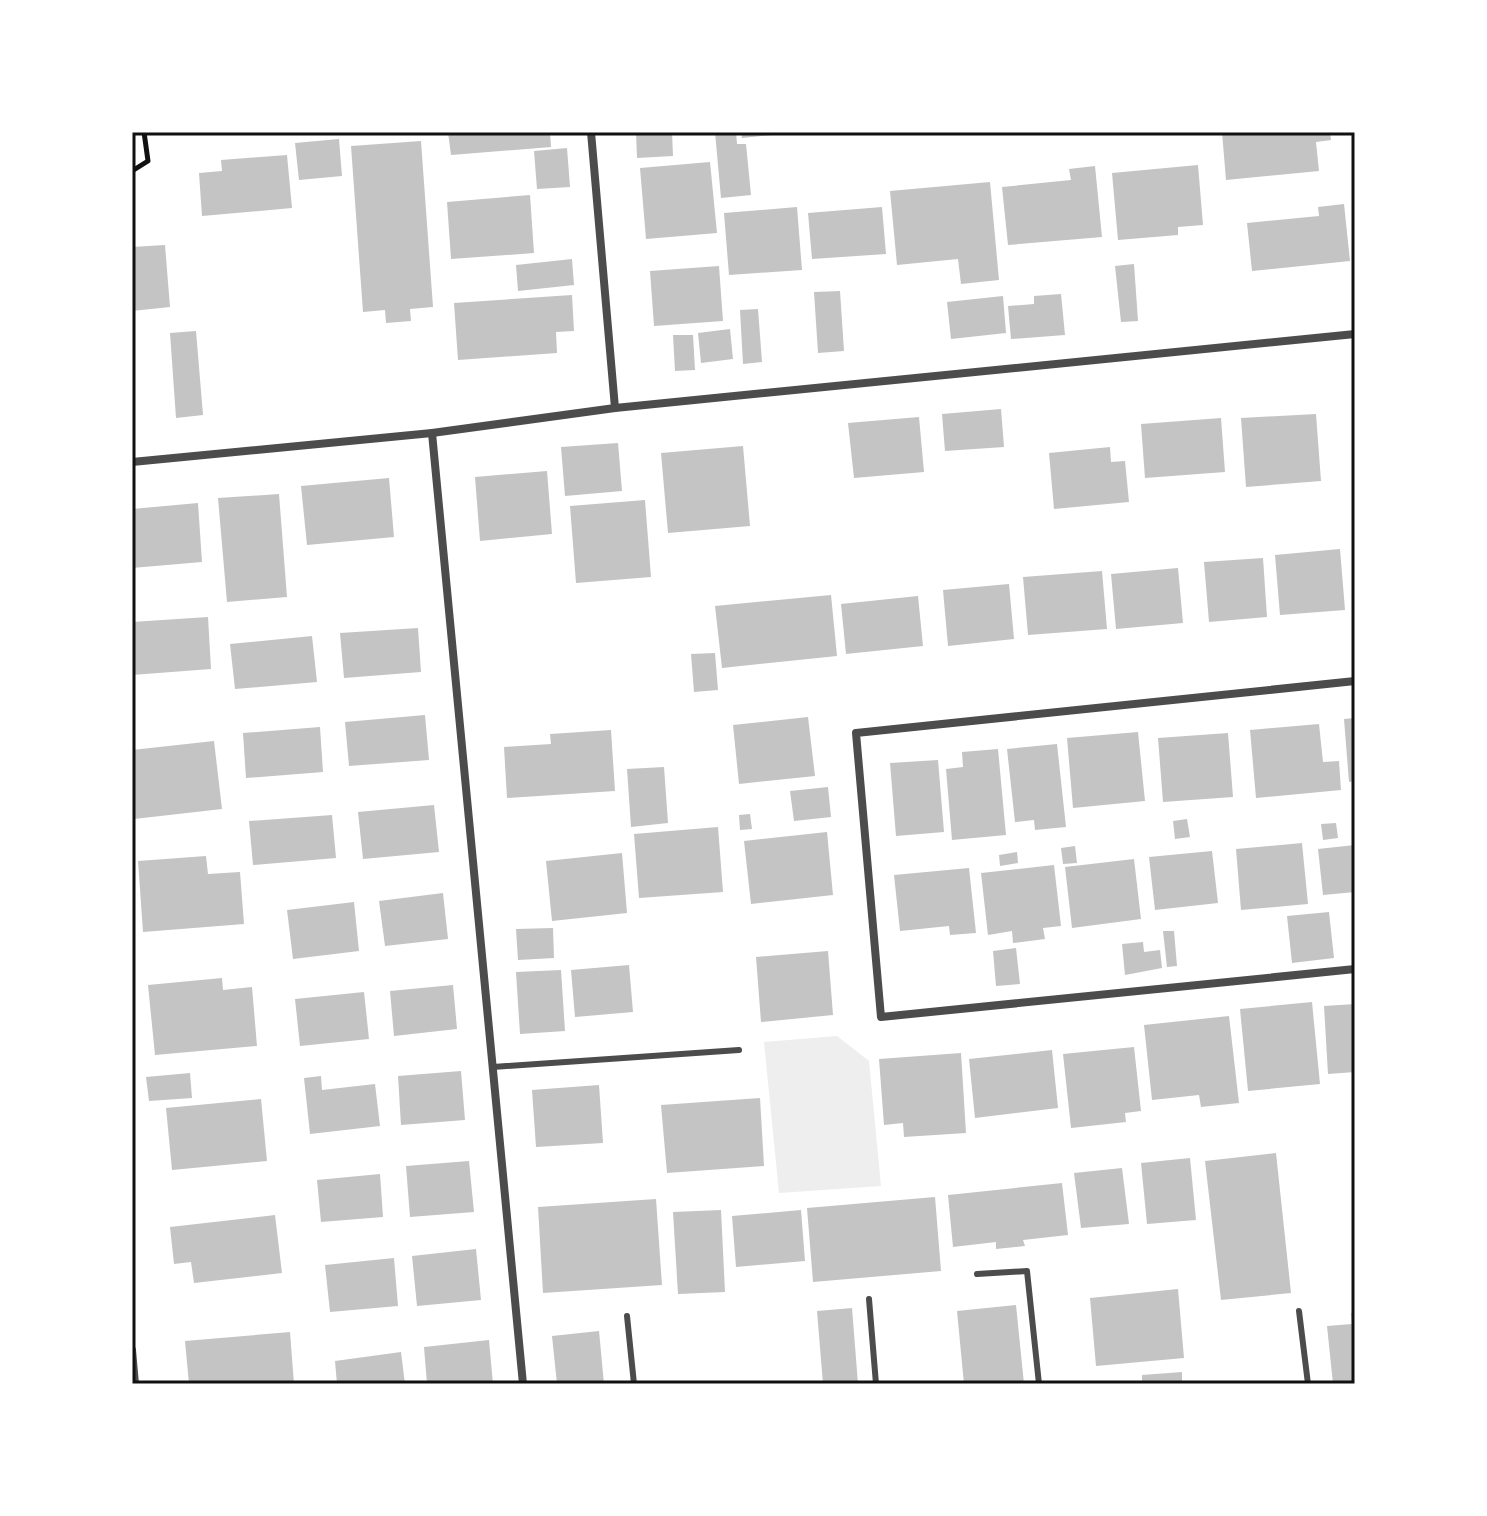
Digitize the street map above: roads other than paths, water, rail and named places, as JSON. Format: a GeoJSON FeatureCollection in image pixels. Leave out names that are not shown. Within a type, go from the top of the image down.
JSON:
{"type":"FeatureCollection","features":[{"type":"Feature","properties":{"kind":"street"},"geometry":{"type":"LineString","coordinates":[[591,132],[615,408]]}},
{"type":"Feature","properties":{"kind":"street"},"geometry":{"type":"LineString","coordinates":[[132,462],[432,433],[615,408],[1355,334]]}},
{"type":"Feature","properties":{"kind":"street"},"geometry":{"type":"LineString","coordinates":[[432,433],[523,1384]]}},
{"type":"Feature","properties":{"kind":"street"},"geometry":{"type":"LineString","coordinates":[[1355,681],[856,733],[881,1017],[1355,969]]}},
{"type":"Feature","properties":{"kind":"street"},"geometry":{"type":"LineString","coordinates":[[132,1350],[135,1384]]}},
{"type":"Feature","properties":{"kind":"lane"},"geometry":{"type":"LineString","coordinates":[[493,1067],[739,1050]]}},
{"type":"Feature","properties":{"kind":"lane"},"geometry":{"type":"LineString","coordinates":[[977,1274],[1027,1271],[1039,1384]]}},
{"type":"Feature","properties":{"kind":"lane"},"geometry":{"type":"LineString","coordinates":[[869,1299],[876,1384]]}},
{"type":"Feature","properties":{"kind":"lane"},"geometry":{"type":"LineString","coordinates":[[1299,1311],[1308,1384]]}},
{"type":"Feature","properties":{"kind":"lane"},"geometry":{"type":"LineString","coordinates":[[627,1316],[634,1384]]}}]}
